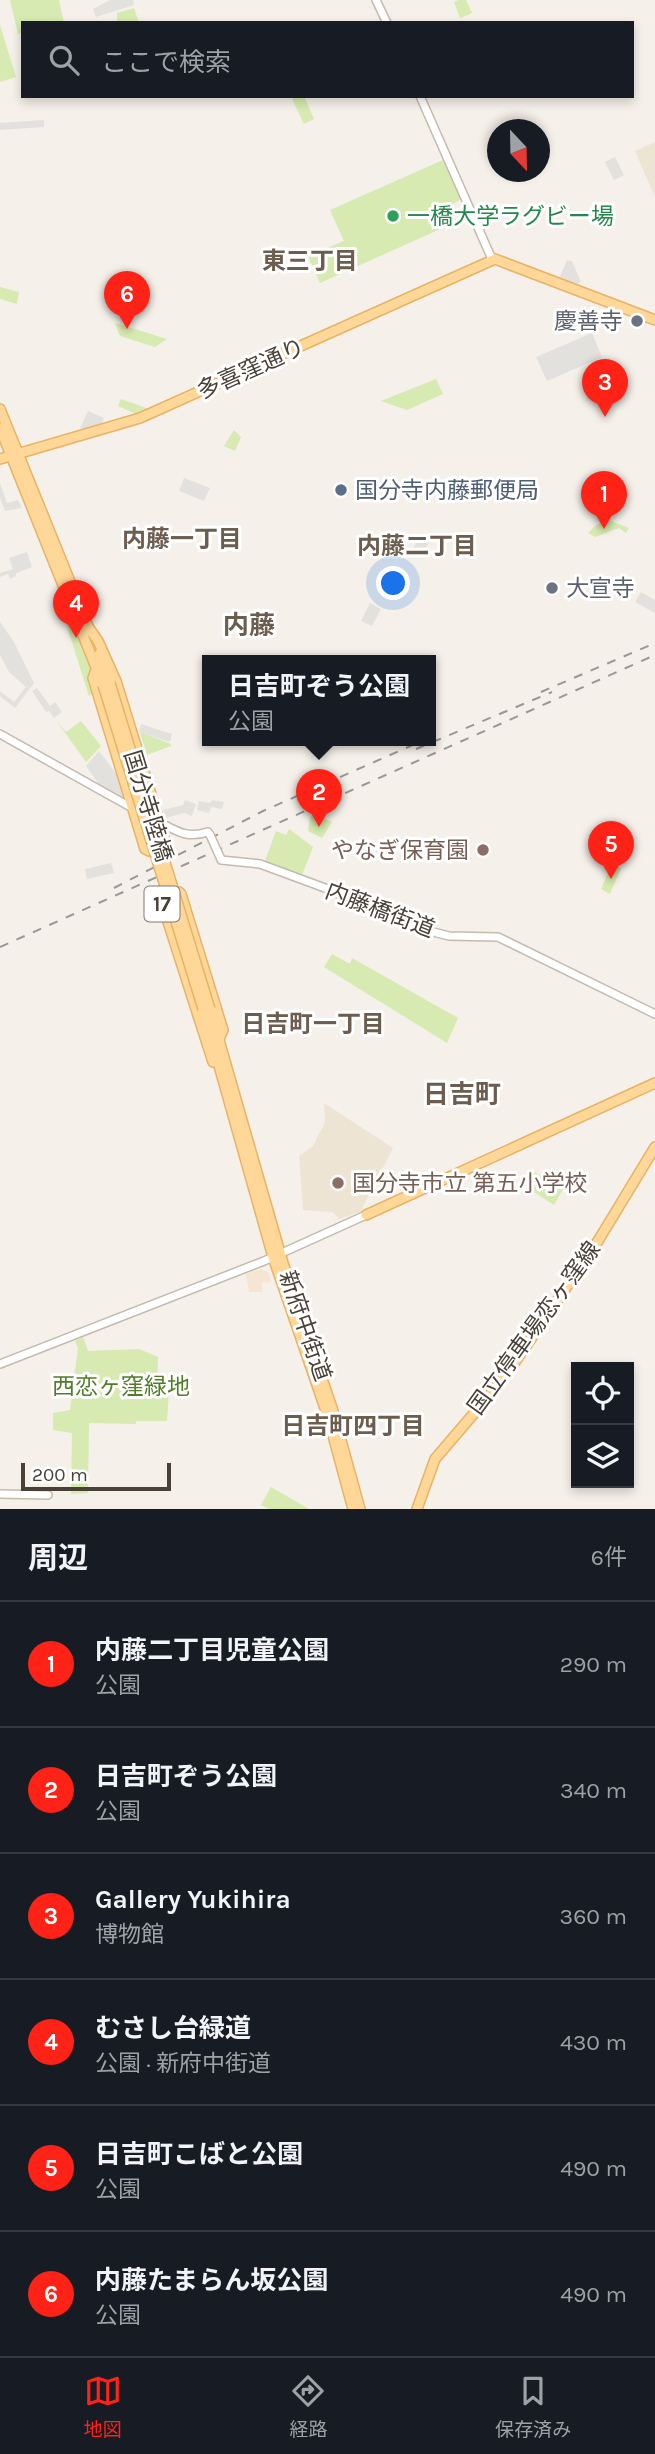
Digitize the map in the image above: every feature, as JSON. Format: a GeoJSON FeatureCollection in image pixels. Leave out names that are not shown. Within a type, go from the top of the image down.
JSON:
{"type":"FeatureCollection","features":[{"type":"Feature","properties":{"kind":"main road"},"geometry":{"type":"LineString","coordinates":[[495,259],[655,320]]}},
{"type":"Feature","properties":{"kind":"main road","name":"多喜窪通り"},"geometry":{"type":"LineString","coordinates":[[0,459],[128,423],[158,411],[495,259]]}},
{"type":"Feature","properties":{"kind":"main road","name":"17"},"geometry":{"type":"LineString","coordinates":[[0,409],[15,456],[106,684]]}},
{"type":"Feature","properties":{"kind":"main road","name":"17"},"geometry":{"type":"LineString","coordinates":[[0,419],[89,628],[106,684]]}},
{"type":"Feature","properties":{"kind":"main road","name":"17"},"geometry":{"type":"LineString","coordinates":[[0,428],[15,456]]}},
{"type":"Feature","properties":{"kind":"main road","name":"17"},"geometry":{"type":"LineString","coordinates":[[89,628],[117,681],[166,845],[147,851],[93,678],[97,667]]}},
{"type":"Feature","properties":{"kind":"main road","name":"国分寺陸橋"},"geometry":{"type":"LineString","coordinates":[[106,684],[206,1009]]}},
{"type":"Feature","properties":{"kind":"main road","name":"17"},"geometry":{"type":"LineString","coordinates":[[219,1039],[223,1032],[220,1019],[181,894],[179,892],[162,897],[160,900],[204,1039],[216,1070],[221,1074]]}},
{"type":"Feature","properties":{"kind":"main road","name":"新府中街道"},"geometry":{"type":"LineString","coordinates":[[206,1009],[219,1039],[248,1144],[255,1182],[277,1255],[281,1280],[315,1375],[353,1509]]}},
{"type":"Feature","properties":{"kind":"main road","name":"新府中街道"},"geometry":{"type":"LineString","coordinates":[[206,1009],[221,1074],[264,1224],[295,1298],[332,1408],[360,1509]]}},
{"type":"Feature","properties":{"kind":"main road"},"geometry":{"type":"LineString","coordinates":[[366,1215],[655,1083]]}},
{"type":"Feature","properties":{"kind":"main road","name":"国立停車場恋ヶ窪線"},"geometry":{"type":"LineString","coordinates":[[417,1509],[435,1459],[505,1376],[598,1241],[655,1147]]}},
{"type":"Feature","properties":{"kind":"main road"},"geometry":{"type":"LineString","coordinates":[[343,1470],[340,1478],[348,1509]]}},
{"type":"Feature","properties":{"kind":"street"},"geometry":{"type":"LineString","coordinates":[[376,0],[386,21]]}},
{"type":"Feature","properties":{"kind":"street"},"geometry":{"type":"LineString","coordinates":[[421,98],[491,257],[495,259]]}},
{"type":"Feature","properties":{"kind":"street"},"geometry":{"type":"LineString","coordinates":[[0,734],[160,822]]}},
{"type":"Feature","properties":{"kind":"street","name":"内藤橋街道"},"geometry":{"type":"LineString","coordinates":[[160,822],[186,835],[208,832],[221,860],[249,861],[269,867],[325,888],[406,925],[449,936],[498,937],[655,1014]]}},
{"type":"Feature","properties":{"kind":"street"},"geometry":{"type":"LineString","coordinates":[[0,1364],[277,1255],[366,1215]]}},
{"type":"Feature","properties":{"kind":"street"},"geometry":{"type":"LineString","coordinates":[[0,1494],[48,1494]]}},
{"type":"Feature","properties":{"kind":"shaded area"},"geometry":{"type":"Polygon","coordinates":[[[110,0],[133,0],[134,5],[96,17],[93,9],[110,0]]]}},
{"type":"Feature","properties":{"kind":"shaded area"},"geometry":{"type":"Polygon","coordinates":[[[44,120],[44,127],[0,130],[0,123],[44,120]]]}},
{"type":"Feature","properties":{"kind":"shaded area"},"geometry":{"type":"Polygon","coordinates":[[[655,142],[655,197],[635,151],[655,142]]]}},
{"type":"Feature","properties":{"kind":"shaded area"},"geometry":{"type":"Polygon","coordinates":[[[615,157],[624,175],[614,180],[605,162],[615,157]]]}},
{"type":"Feature","properties":{"kind":"shaded area"},"geometry":{"type":"Polygon","coordinates":[[[567,260],[572,261],[581,282],[574,285],[559,279],[567,260]]]}},
{"type":"Feature","properties":{"kind":"shaded area"},"geometry":{"type":"Polygon","coordinates":[[[600,314],[606,321],[576,334],[571,325],[600,314]]]}},
{"type":"Feature","properties":{"kind":"shaded area"},"geometry":{"type":"Polygon","coordinates":[[[592,333],[602,357],[547,381],[536,357],[592,333]]]}},
{"type":"Feature","properties":{"kind":"shaded area"},"geometry":{"type":"Polygon","coordinates":[[[88,411],[104,418],[100,427],[87,431],[80,428],[88,411]]]}},
{"type":"Feature","properties":{"kind":"shaded area"},"geometry":{"type":"Polygon","coordinates":[[[184,478],[210,488],[204,501],[179,491],[184,478]]]}},
{"type":"Feature","properties":{"kind":"shaded area"},"geometry":{"type":"Polygon","coordinates":[[[0,483],[7,503],[18,500],[22,508],[5,511],[0,498],[0,483]]]}},
{"type":"Feature","properties":{"kind":"shaded area"},"geometry":{"type":"Polygon","coordinates":[[[421,534],[431,539],[422,554],[413,549],[421,534]]]}},
{"type":"Feature","properties":{"kind":"shaded area"},"geometry":{"type":"Polygon","coordinates":[[[27,552],[32,567],[16,573],[16,576],[10,579],[8,574],[0,577],[0,573],[13,569],[9,558],[27,552]]]}},
{"type":"Feature","properties":{"kind":"shaded area"},"geometry":{"type":"Polygon","coordinates":[[[641,592],[655,600],[655,613],[635,602],[641,592]]]}},
{"type":"Feature","properties":{"kind":"shaded area"},"geometry":{"type":"Polygon","coordinates":[[[370,603],[381,609],[372,626],[361,621],[370,603]]]}},
{"type":"Feature","properties":{"kind":"shaded area"},"geometry":{"type":"Polygon","coordinates":[[[0,622],[14,642],[34,683],[15,708],[0,696],[0,691],[14,702],[26,687],[9,672],[0,655],[0,622]]]}},
{"type":"Feature","properties":{"kind":"shaded area"},"geometry":{"type":"Polygon","coordinates":[[[37,688],[50,706],[55,702],[62,712],[54,718],[49,711],[46,712],[32,691],[37,688]]]}},
{"type":"Feature","properties":{"kind":"shaded area"},"geometry":{"type":"Polygon","coordinates":[[[141,724],[172,734],[170,742],[139,732],[141,724]]]}},
{"type":"Feature","properties":{"kind":"shaded area"},"geometry":{"type":"Polygon","coordinates":[[[99,751],[118,776],[127,800],[101,787],[86,766],[99,751]]]}},
{"type":"Feature","properties":{"kind":"shaded area"},"geometry":{"type":"Polygon","coordinates":[[[185,800],[196,804],[192,816],[184,813],[166,818],[163,810],[183,805],[185,800]]]}},
{"type":"Feature","properties":{"kind":"shaded area"},"geometry":{"type":"Polygon","coordinates":[[[212,800],[224,802],[222,809],[211,807],[209,813],[197,810],[199,801],[210,803],[212,800]]]}},
{"type":"Feature","properties":{"kind":"shaded area"},"geometry":{"type":"Polygon","coordinates":[[[111,863],[114,873],[87,879],[85,869],[111,863]]]}},
{"type":"Feature","properties":{"kind":"shaded area","name":"国分寺市立 第五小学校"},"geometry":{"type":"Polygon","coordinates":[[[324,1103],[393,1148],[360,1212],[339,1219],[333,1212],[303,1210],[299,1156],[313,1146],[325,1122],[324,1103]]]}},
{"type":"Feature","properties":{"kind":"shaded area"},"geometry":{"type":"Polygon","coordinates":[[[260,1269],[268,1272],[271,1282],[262,1283],[262,1292],[249,1292],[246,1274],[260,1269]]]}},
{"type":"Feature","properties":{"kind":"green space"},"geometry":{"type":"Polygon","coordinates":[[[10,0],[59,0],[64,21],[21,21],[21,33],[18,34],[10,0]]]}},
{"type":"Feature","properties":{"kind":"green space"},"geometry":{"type":"Polygon","coordinates":[[[466,0],[472,13],[460,18],[454,2],[466,0]]]}},
{"type":"Feature","properties":{"kind":"green space"},"geometry":{"type":"Polygon","coordinates":[[[134,8],[138,21],[117,21],[117,13],[134,8]]]}},
{"type":"Feature","properties":{"kind":"green space"},"geometry":{"type":"Polygon","coordinates":[[[0,25],[16,77],[0,82],[0,25]]]}},
{"type":"Feature","properties":{"kind":"green space"},"geometry":{"type":"Polygon","coordinates":[[[305,98],[314,119],[304,124],[292,99],[305,98]]]}},
{"type":"Feature","properties":{"kind":"green space","name":"一橋大学ラグビー場"},"geometry":{"type":"Polygon","coordinates":[[[443,160],[461,199],[450,206],[456,222],[320,283],[308,256],[344,241],[330,210],[443,160]]]}},
{"type":"Feature","properties":{"kind":"green space"},"geometry":{"type":"Polygon","coordinates":[[[0,287],[19,292],[17,304],[0,299],[0,287]]]}},
{"type":"Feature","properties":{"kind":"green space"},"geometry":{"type":"Polygon","coordinates":[[[115,323],[167,339],[155,347],[120,336],[115,323]]]}},
{"type":"Feature","properties":{"kind":"green space"},"geometry":{"type":"Polygon","coordinates":[[[436,379],[443,394],[407,410],[381,401],[436,379]]]}},
{"type":"Feature","properties":{"kind":"green space"},"geometry":{"type":"Polygon","coordinates":[[[121,399],[149,409],[138,415],[118,406],[121,399]]]}},
{"type":"Feature","properties":{"kind":"green space"},"geometry":{"type":"Polygon","coordinates":[[[234,430],[241,437],[235,451],[224,446],[234,430]]]}},
{"type":"Feature","properties":{"kind":"green space"},"geometry":{"type":"Polygon","coordinates":[[[608,520],[629,528],[626,533],[619,528],[595,537],[588,533],[595,526],[608,520]]]}},
{"type":"Feature","properties":{"kind":"green space"},"geometry":{"type":"Polygon","coordinates":[[[66,595],[97,678],[98,690],[89,696],[58,598],[66,595]]]}},
{"type":"Feature","properties":{"kind":"green space"},"geometry":{"type":"Polygon","coordinates":[[[56,720],[66,732],[81,721],[101,746],[86,762],[56,720]]]}},
{"type":"Feature","properties":{"kind":"green space"},"geometry":{"type":"Polygon","coordinates":[[[140,732],[171,744],[171,746],[147,755],[140,732]]]}},
{"type":"Feature","properties":{"kind":"green space"},"geometry":{"type":"Polygon","coordinates":[[[315,814],[332,822],[322,838],[308,831],[310,817],[315,814]]]}},
{"type":"Feature","properties":{"kind":"green space"},"geometry":{"type":"Polygon","coordinates":[[[289,829],[313,847],[302,875],[265,861],[276,831],[286,835],[289,829]]]}},
{"type":"Feature","properties":{"kind":"green space"},"geometry":{"type":"Polygon","coordinates":[[[612,864],[621,868],[610,894],[601,889],[612,864]]]}},
{"type":"Feature","properties":{"kind":"green space"},"geometry":{"type":"Polygon","coordinates":[[[332,954],[350,964],[352,958],[458,1018],[447,1043],[324,967],[332,954]]]}},
{"type":"Feature","properties":{"kind":"green space"},"geometry":{"type":"Polygon","coordinates":[[[535,1172],[563,1189],[554,1205],[526,1187],[535,1172]]]}},
{"type":"Feature","properties":{"kind":"green space","name":"西恋ヶ窪緑地"},"geometry":{"type":"Polygon","coordinates":[[[83,1337],[88,1351],[139,1349],[158,1357],[157,1390],[169,1391],[167,1421],[136,1421],[136,1424],[89,1423],[88,1493],[71,1494],[72,1433],[53,1430],[53,1413],[70,1410],[78,1348],[75,1341],[83,1337]]]}},
{"type":"Feature","properties":{"kind":"green space"},"geometry":{"type":"Polygon","coordinates":[[[271,1487],[309,1509],[269,1509],[261,1505],[271,1487]]]}},
{"type":"Feature","properties":{"kind":"railway"},"geometry":{"type":"LineString","coordinates":[[541,692],[655,643]]}},
{"type":"Feature","properties":{"kind":"railway"},"geometry":{"type":"LineString","coordinates":[[0,947],[655,655]]}},
{"type":"Feature","properties":{"kind":"railway"},"geometry":{"type":"LineString","coordinates":[[436,741],[552,692]]}},
{"type":"Feature","properties":{"kind":"railway"},"geometry":{"type":"LineString","coordinates":[[114,888],[263,811],[411,746]]}},
{"type":"Feature","properties":{"kind":"railway"},"geometry":{"type":"LineString","coordinates":[[416,749],[423,746]]}},
{"type":"Feature","properties":{"kind":"place","name":"一橋大学ラグビー場"},"geometry":{"type":"Point","coordinates":[393,216]}},
{"type":"Feature","properties":{"kind":"place","name":"慶善寺"},"geometry":{"type":"Point","coordinates":[637,321]}},
{"type":"Feature","properties":{"kind":"place","name":"内藤たまらん坂公園"},"geometry":{"type":"Point","coordinates":[127,329]}},
{"type":"Feature","properties":{"kind":"place","name":"Gallery Yukihira"},"geometry":{"type":"Point","coordinates":[605,417]}},
{"type":"Feature","properties":{"kind":"place","name":"国分寺内藤郵便局"},"geometry":{"type":"Point","coordinates":[341,490]}},
{"type":"Feature","properties":{"kind":"place","name":"内藤二丁目児童公園"},"geometry":{"type":"Point","coordinates":[604,529]}},
{"type":"Feature","properties":{"kind":"place","name":"大宣寺"},"geometry":{"type":"Point","coordinates":[552,588]}},
{"type":"Feature","properties":{"kind":"place","name":"むさし台緑道"},"geometry":{"type":"Point","coordinates":[76,638]}},
{"type":"Feature","properties":{"kind":"place","name":"日吉町ぞう公園"},"geometry":{"type":"Point","coordinates":[319,827]}},
{"type":"Feature","properties":{"kind":"place","name":"やなぎ保育園"},"geometry":{"type":"Point","coordinates":[483,850]}},
{"type":"Feature","properties":{"kind":"place","name":"日吉町こばと公園"},"geometry":{"type":"Point","coordinates":[611,879]}},
{"type":"Feature","properties":{"kind":"place","name":"国分寺市立 第五小学校"},"geometry":{"type":"Point","coordinates":[338,1183]}},
{"type":"Feature","properties":{"kind":"district","name":"東三丁目"},"geometry":{"type":"Point","coordinates":[310,261]}},
{"type":"Feature","properties":{"kind":"district","name":"内藤一丁目"},"geometry":{"type":"Point","coordinates":[182,539]}},
{"type":"Feature","properties":{"kind":"district","name":"内藤二丁目"},"geometry":{"type":"Point","coordinates":[417,546]}},
{"type":"Feature","properties":{"kind":"district","name":"内藤"},"geometry":{"type":"Point","coordinates":[249,625]}},
{"type":"Feature","properties":{"kind":"district","name":"日吉町一丁目"},"geometry":{"type":"Point","coordinates":[313,1024]}},
{"type":"Feature","properties":{"kind":"district","name":"日吉町"},"geometry":{"type":"Point","coordinates":[462,1094]}},
{"type":"Feature","properties":{"kind":"district","name":"日吉町四丁目"},"geometry":{"type":"Point","coordinates":[353,1426]}}]}
